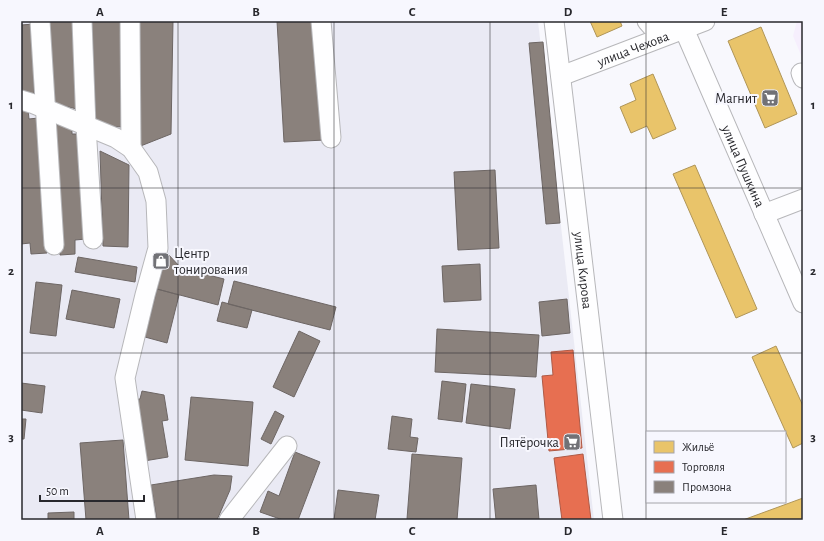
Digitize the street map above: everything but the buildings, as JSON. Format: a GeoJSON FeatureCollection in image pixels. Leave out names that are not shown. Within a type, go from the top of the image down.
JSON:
{"type":"FeatureCollection","features":[{"type":"Feature","properties":{"kind":"street"},"geometry":{"type":"LineString","coordinates":[[40,21],[54,245]]}},
{"type":"Feature","properties":{"kind":"street"},"geometry":{"type":"LineString","coordinates":[[82,21],[86,126],[93,239]]}},
{"type":"Feature","properties":{"kind":"street"},"geometry":{"type":"LineString","coordinates":[[130,21],[131,148]]}},
{"type":"Feature","properties":{"kind":"street"},"geometry":{"type":"LineString","coordinates":[[321,21],[331,138]]}},
{"type":"Feature","properties":{"kind":"street","name":"улица Кирова"},"geometry":{"type":"LineString","coordinates":[[554,21],[613,520]]}},
{"type":"Feature","properties":{"kind":"street"},"geometry":{"type":"LineString","coordinates":[[647,21],[654,29],[662,30],[678,25],[684,29]]}},
{"type":"Feature","properties":{"kind":"street","name":"улица Чехова"},"geometry":{"type":"LineString","coordinates":[[561,76],[705,21]]}},
{"type":"Feature","properties":{"kind":"street","name":"улица Пушкина"},"geometry":{"type":"LineString","coordinates":[[684,29],[803,303]]}},
{"type":"Feature","properties":{"kind":"street"},"geometry":{"type":"LineString","coordinates":[[21,100],[116,138],[131,148],[148,172],[156,200],[158,248],[144,295],[125,378],[146,520]]}},
{"type":"Feature","properties":{"kind":"street"},"geometry":{"type":"LineString","coordinates":[[764,214],[803,199]]}},
{"type":"Feature","properties":{"kind":"street"},"geometry":{"type":"LineString","coordinates":[[229,520],[287,446]]}},
{"type":"Feature","properties":{"kind":"shaded area"},"geometry":{"type":"Polygon","coordinates":[[[21,21],[538,21],[594,520],[21,520],[21,21]]]}},
{"type":"Feature","properties":{"kind":"shaded area"},"geometry":{"type":"Polygon","coordinates":[[[797,21],[803,21],[803,60],[793,36],[797,21]]]}},
{"type":"Feature","properties":{"kind":"place","name":"Магнит"},"geometry":{"type":"Point","coordinates":[770,98]}},
{"type":"Feature","properties":{"kind":"place","name":"Центр тонирования"},"geometry":{"type":"Point","coordinates":[161,261]}},
{"type":"Feature","properties":{"kind":"place","name":"Пятёрочка"},"geometry":{"type":"Point","coordinates":[572,442]}}]}
